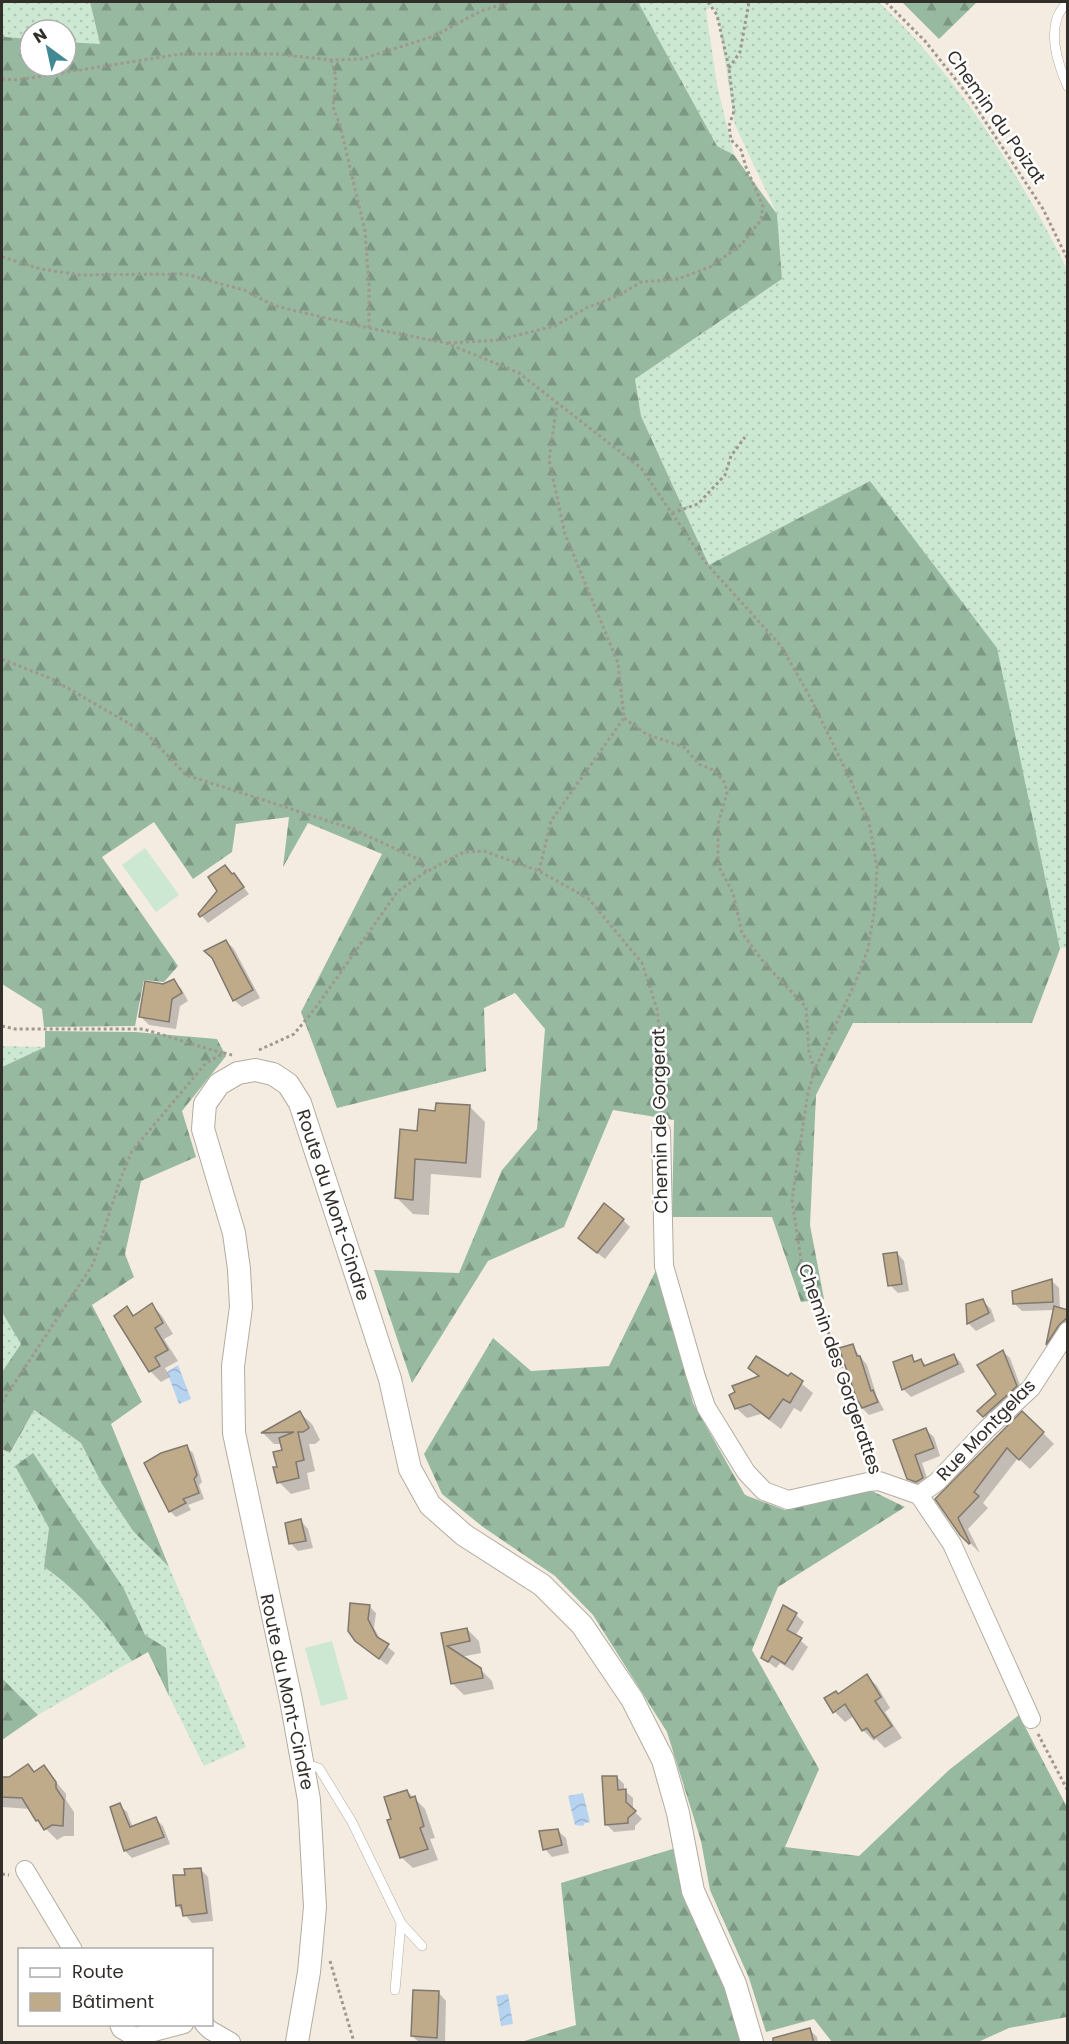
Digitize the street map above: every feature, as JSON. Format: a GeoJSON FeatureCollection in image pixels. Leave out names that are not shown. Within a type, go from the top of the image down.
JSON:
{"type":"FeatureCollection","features":[{"type":"Feature","properties":{"kind":"street","name":"Route du Mont-Cindre"},"geometry":{"type":"LineString","coordinates":[[297,2043],[309,1972],[315,1907],[309,1800],[234,1434],[233,1366],[241,1307],[239,1269],[234,1233],[203,1129],[205,1104],[219,1084],[238,1073],[255,1070],[273,1074],[288,1084],[300,1103],[390,1379],[410,1469],[430,1505],[464,1535],[542,1585],[582,1624],[632,1699],[663,1760],[678,1813],[693,1891],[735,1984],[753,2043]]}},
{"type":"Feature","properties":{"kind":"street","name":"Chemin de Gorgerat"},"geometry":{"type":"LineString","coordinates":[[661,1131],[664,1266],[706,1407],[746,1472],[764,1491],[788,1500],[879,1481]]}},
{"type":"Feature","properties":{"kind":"street","name":"Rue Montgelas"},"geometry":{"type":"LineString","coordinates":[[919,1495],[937,1482],[987,1429],[1031,1388],[1068,1331]]}},
{"type":"Feature","properties":{"kind":"street","name":"Chemin des Gorgerattes"},"geometry":{"type":"LineString","coordinates":[[879,1481],[919,1495]]}},
{"type":"Feature","properties":{"kind":"street"},"geometry":{"type":"LineString","coordinates":[[919,1495],[952,1544],[1031,1719]]}},
{"type":"Feature","properties":{"kind":"street"},"geometry":{"type":"LineString","coordinates":[[25,1870],[72,1948]]}},
{"type":"Feature","properties":{"kind":"street"},"geometry":{"type":"LineString","coordinates":[[120,2026],[135,2037],[180,2026]]}},
{"type":"Feature","properties":{"kind":"street"},"geometry":{"type":"LineString","coordinates":[[205,2026],[231,2043]]}},
{"type":"Feature","properties":{"kind":"lane"},"geometry":{"type":"LineString","coordinates":[[1067,2],[1057,18],[1055,44],[1062,74],[1068,87]]}},
{"type":"Feature","properties":{"kind":"lane"},"geometry":{"type":"LineString","coordinates":[[303,1763],[319,1768],[352,1822],[401,1923],[422,1946]]}},
{"type":"Feature","properties":{"kind":"lane"},"geometry":{"type":"LineString","coordinates":[[395,1990],[401,1923]]}},
{"type":"Feature","properties":{"kind":"path"},"geometry":{"type":"LineString","coordinates":[[2,79],[17,80],[181,54],[277,54],[331,60],[362,59],[434,36],[481,11],[510,2]]}},
{"type":"Feature","properties":{"kind":"path"},"geometry":{"type":"LineString","coordinates":[[2,257],[41,269],[80,275],[185,274],[244,290],[275,306],[446,343],[498,340],[555,326],[586,308],[618,296],[641,282],[678,279],[710,267],[741,245],[761,220],[763,206],[746,168],[741,150],[731,140],[729,126],[734,111],[729,68],[717,15],[708,2]]}},
{"type":"Feature","properties":{"kind":"path"},"geometry":{"type":"LineString","coordinates":[[729,68],[740,52],[749,2]]}},
{"type":"Feature","properties":{"kind":"path","name":"Chemin du Poizat"},"geometry":{"type":"LineString","coordinates":[[886,2],[925,41],[968,95],[1043,209],[1068,260]]}},
{"type":"Feature","properties":{"kind":"path"},"geometry":{"type":"LineString","coordinates":[[331,60],[336,76],[333,107],[340,125],[365,231],[369,328]]}},
{"type":"Feature","properties":{"kind":"path","name":"Chemin des Gorgerattes"},"geometry":{"type":"LineString","coordinates":[[446,343],[519,373],[641,468],[705,561],[781,646],[809,695],[852,783],[870,827],[877,867],[875,906],[868,949],[856,981],[815,1069],[808,1092],[792,1200],[803,1273],[837,1353],[879,1481]]}},
{"type":"Feature","properties":{"kind":"path"},"geometry":{"type":"LineString","coordinates":[[539,871],[551,821],[624,718],[618,663],[566,534],[549,460],[557,403]]}},
{"type":"Feature","properties":{"kind":"path"},"geometry":{"type":"LineString","coordinates":[[672,513],[698,504],[725,475],[731,456],[745,437]]}},
{"type":"Feature","properties":{"kind":"path"},"geometry":{"type":"LineString","coordinates":[[2,659],[52,679],[147,734],[186,775],[350,828],[418,859],[426,872]]}},
{"type":"Feature","properties":{"kind":"path"},"geometry":{"type":"LineString","coordinates":[[624,718],[646,734],[684,747],[699,764],[715,771],[725,783],[727,793],[718,824],[718,865],[733,893],[742,933],[765,964],[806,1007],[809,1053],[815,1069]]}},
{"type":"Feature","properties":{"kind":"path","name":"Chemin de Gorgerat"},"geometry":{"type":"LineString","coordinates":[[253,1052],[294,1034],[314,1010],[398,891],[426,872],[464,852],[484,851],[539,871],[589,899],[642,963],[657,1009],[662,1052],[661,1131]]}},
{"type":"Feature","properties":{"kind":"path"},"geometry":{"type":"LineString","coordinates":[[2,1026],[15,1029],[142,1029],[237,1056]]}},
{"type":"Feature","properties":{"kind":"path"},"geometry":{"type":"LineString","coordinates":[[2,1402],[93,1264],[120,1180],[132,1151],[206,1063],[224,1053]]}},
{"type":"Feature","properties":{"kind":"path"},"geometry":{"type":"LineString","coordinates":[[1031,1719],[1068,1791]]}},
{"type":"Feature","properties":{"kind":"path"},"geometry":{"type":"LineString","coordinates":[[328,1952],[354,2043]]}},
{"type":"Feature","properties":{"kind":"green space"},"geometry":{"type":"Polygon","coordinates":[[[2,2],[90,2],[100,45],[78,43],[78,18],[18,18],[18,38],[5,37],[2,32],[2,2]]]}},
{"type":"Feature","properties":{"kind":"green space"},"geometry":{"type":"Polygon","coordinates":[[[90,2],[638,2],[717,146],[734,155],[777,214],[782,279],[635,379],[641,416],[709,565],[870,481],[997,648],[1060,949],[1032,1023],[853,1023],[816,1095],[810,1225],[824,1299],[801,1302],[772,1217],[672,1217],[674,1120],[613,1110],[564,1227],[488,1261],[412,1383],[374,1270],[459,1273],[502,1170],[537,1129],[545,1029],[515,993],[484,1008],[486,1071],[337,1108],[301,1012],[382,854],[308,823],[283,867],[289,817],[236,824],[232,852],[193,879],[154,822],[102,857],[178,966],[164,982],[144,980],[135,1026],[44,1027],[42,1009],[2,984],[2,32],[5,37],[18,38],[18,78],[78,78],[78,43],[100,44],[90,2]]]}},
{"type":"Feature","properties":{"kind":"green space"},"geometry":{"type":"Polygon","coordinates":[[[638,2],[879,2],[918,42],[984,126],[1020,182],[1067,269],[1067,947],[1060,949],[996,648],[870,481],[709,565],[641,416],[635,379],[782,279],[777,214],[735,125],[719,24],[713,5],[706,10],[717,85],[734,155],[717,146],[638,2]]]}},
{"type":"Feature","properties":{"kind":"green space"},"geometry":{"type":"Polygon","coordinates":[[[902,2],[977,2],[939,39],[902,2]]]}},
{"type":"Feature","properties":{"kind":"green space"},"geometry":{"type":"Polygon","coordinates":[[[145,848],[179,895],[156,912],[122,865],[145,848]]]}},
{"type":"Feature","properties":{"kind":"green space"},"geometry":{"type":"Polygon","coordinates":[[[45,1031],[135,1032],[217,1039],[226,1056],[182,1111],[196,1157],[141,1181],[125,1254],[134,1277],[92,1305],[142,1402],[111,1424],[169,1567],[133,1531],[102,1484],[81,1443],[34,1410],[10,1453],[2,1449],[2,1372],[21,1344],[2,1312],[2,1067],[45,1047],[45,1031]]]}},
{"type":"Feature","properties":{"kind":"green space"},"geometry":{"type":"Polygon","coordinates":[[[2,1046],[46,1047],[2,1067],[2,1046]]]}},
{"type":"Feature","properties":{"kind":"green space"},"geometry":{"type":"Polygon","coordinates":[[[659,1264],[693,1403],[745,1495],[785,1510],[870,1490],[905,1507],[778,1587],[752,1650],[819,1769],[785,1847],[859,1856],[949,1770],[1019,1715],[1067,1807],[1067,2017],[1009,2028],[978,2042],[832,2042],[814,2019],[766,2032],[749,1978],[710,1890],[701,1841],[667,1732],[593,1615],[555,1576],[483,1527],[442,1494],[424,1454],[493,1338],[531,1371],[609,1366],[659,1264]]]}},
{"type":"Feature","properties":{"kind":"green space"},"geometry":{"type":"Polygon","coordinates":[[[2,1312],[22,1344],[2,1372],[2,1312]]]}},
{"type":"Feature","properties":{"kind":"green space"},"geometry":{"type":"Polygon","coordinates":[[[34,1410],[81,1443],[102,1484],[133,1531],[169,1567],[246,1747],[204,1766],[169,1696],[166,1649],[145,1635],[124,1589],[33,1454],[15,1466],[49,1528],[44,1567],[81,1598],[132,1661],[38,1715],[2,1678],[2,1449],[11,1453],[34,1410]]]}},
{"type":"Feature","properties":{"kind":"green space"},"geometry":{"type":"Polygon","coordinates":[[[33,1453],[124,1589],[145,1635],[166,1648],[169,1696],[148,1652],[132,1661],[81,1598],[44,1567],[49,1528],[15,1466],[33,1453]]]}},
{"type":"Feature","properties":{"kind":"green space"},"geometry":{"type":"Polygon","coordinates":[[[332,1641],[348,1699],[321,1706],[305,1648],[332,1641]]]}},
{"type":"Feature","properties":{"kind":"green space"},"geometry":{"type":"Polygon","coordinates":[[[2,1678],[38,1715],[2,1740],[2,1678]]]}},
{"type":"Feature","properties":{"kind":"green space"},"geometry":{"type":"Polygon","coordinates":[[[676,1848],[742,2042],[521,2042],[576,2025],[561,1883],[676,1848]]]}},
{"type":"Feature","properties":{"kind":"water"},"geometry":{"type":"Polygon","coordinates":[[[178,1365],[191,1399],[179,1404],[167,1372],[178,1365]]]}},
{"type":"Feature","properties":{"kind":"water"},"geometry":{"type":"Polygon","coordinates":[[[583,1793],[590,1822],[583,1826],[575,1825],[568,1796],[583,1793]]]}},
{"type":"Feature","properties":{"kind":"water"},"geometry":{"type":"Polygon","coordinates":[[[508,1994],[513,2024],[501,2026],[496,1996],[508,1994]]]}},
{"type":"Feature","properties":{"kind":"building"},"geometry":{"type":"Polygon","coordinates":[[[225,865],[244,887],[200,917],[198,914],[217,891],[208,877],[225,865]]]}},
{"type":"Feature","properties":{"kind":"building"},"geometry":{"type":"Polygon","coordinates":[[[226,940],[253,990],[233,1001],[212,958],[204,951],[226,940]]]}},
{"type":"Feature","properties":{"kind":"building"},"geometry":{"type":"Polygon","coordinates":[[[174,979],[182,993],[172,999],[169,1022],[139,1017],[145,981],[163,984],[174,979]]]}},
{"type":"Feature","properties":{"kind":"building"},"geometry":{"type":"Polygon","coordinates":[[[436,1103],[470,1105],[466,1163],[415,1159],[413,1200],[395,1198],[400,1129],[417,1131],[419,1109],[435,1111],[436,1103]]]}},
{"type":"Feature","properties":{"kind":"building"},"geometry":{"type":"Polygon","coordinates":[[[604,1203],[624,1219],[597,1253],[578,1238],[604,1203]]]}},
{"type":"Feature","properties":{"kind":"building"},"geometry":{"type":"Polygon","coordinates":[[[897,1252],[902,1284],[888,1286],[883,1254],[897,1252]]]}},
{"type":"Feature","properties":{"kind":"building"},"geometry":{"type":"Polygon","coordinates":[[[1052,1279],[1053,1302],[1013,1304],[1012,1291],[1052,1279]]]}},
{"type":"Feature","properties":{"kind":"building"},"geometry":{"type":"Polygon","coordinates":[[[983,1299],[989,1313],[967,1324],[966,1304],[983,1299]]]}},
{"type":"Feature","properties":{"kind":"building"},"geometry":{"type":"Polygon","coordinates":[[[152,1303],[163,1323],[155,1328],[168,1350],[155,1357],[160,1366],[149,1372],[114,1316],[127,1306],[133,1316],[152,1303]]]}},
{"type":"Feature","properties":{"kind":"building"},"geometry":{"type":"Polygon","coordinates":[[[1054,1306],[1068,1310],[1068,1317],[1059,1325],[1046,1345],[1054,1306]]]}},
{"type":"Feature","properties":{"kind":"building"},"geometry":{"type":"Polygon","coordinates":[[[853,1344],[857,1356],[860,1356],[871,1391],[873,1390],[878,1402],[862,1408],[839,1348],[853,1344]]]}},
{"type":"Feature","properties":{"kind":"building"},"geometry":{"type":"Polygon","coordinates":[[[1003,1350],[1017,1386],[983,1417],[977,1411],[996,1394],[977,1365],[1003,1350]]]}},
{"type":"Feature","properties":{"kind":"building"},"geometry":{"type":"Polygon","coordinates":[[[954,1354],[958,1364],[902,1390],[893,1362],[912,1355],[914,1362],[921,1359],[924,1366],[954,1354]]]}},
{"type":"Feature","properties":{"kind":"building"},"geometry":{"type":"Polygon","coordinates":[[[756,1356],[788,1376],[791,1373],[803,1381],[790,1403],[783,1399],[769,1419],[750,1404],[735,1409],[729,1395],[735,1392],[732,1386],[759,1376],[748,1368],[756,1356]]]}},
{"type":"Feature","properties":{"kind":"building"},"geometry":{"type":"Polygon","coordinates":[[[300,1411],[309,1428],[298,1432],[304,1460],[296,1462],[299,1478],[277,1483],[273,1467],[277,1467],[273,1452],[282,1450],[279,1438],[294,1432],[261,1433],[300,1411]]]}},
{"type":"Feature","properties":{"kind":"building"},"geometry":{"type":"Polygon","coordinates":[[[1022,1411],[1044,1432],[1019,1460],[1007,1448],[974,1492],[979,1496],[958,1518],[969,1544],[935,1499],[1022,1411]]]}},
{"type":"Feature","properties":{"kind":"building"},"geometry":{"type":"Polygon","coordinates":[[[926,1428],[934,1448],[915,1455],[923,1478],[916,1482],[907,1479],[893,1440],[926,1428]]]}},
{"type":"Feature","properties":{"kind":"building"},"geometry":{"type":"Polygon","coordinates":[[[187,1445],[197,1475],[194,1479],[199,1493],[183,1499],[186,1503],[169,1512],[144,1463],[161,1453],[187,1445]]]}},
{"type":"Feature","properties":{"kind":"building"},"geometry":{"type":"Polygon","coordinates":[[[301,1519],[306,1541],[289,1544],[285,1523],[301,1519]]]}},
{"type":"Feature","properties":{"kind":"building"},"geometry":{"type":"Polygon","coordinates":[[[350,1603],[370,1605],[368,1619],[377,1637],[389,1644],[379,1659],[355,1641],[348,1631],[350,1603]]]}},
{"type":"Feature","properties":{"kind":"building"},"geometry":{"type":"Polygon","coordinates":[[[783,1605],[797,1613],[787,1630],[802,1638],[785,1664],[772,1656],[768,1662],[761,1658],[783,1605]]]}},
{"type":"Feature","properties":{"kind":"building"},"geometry":{"type":"Polygon","coordinates":[[[467,1628],[470,1641],[447,1646],[481,1668],[483,1678],[451,1684],[441,1633],[467,1628]]]}},
{"type":"Feature","properties":{"kind":"building"},"geometry":{"type":"Polygon","coordinates":[[[867,1674],[881,1697],[875,1701],[892,1726],[874,1738],[867,1728],[862,1731],[845,1704],[833,1713],[824,1698],[836,1691],[838,1694],[867,1674]]]}},
{"type":"Feature","properties":{"kind":"building"},"geometry":{"type":"Polygon","coordinates":[[[28,1764],[34,1772],[44,1765],[56,1782],[56,1788],[64,1800],[63,1826],[52,1825],[44,1830],[22,1798],[2,1797],[2,1777],[9,1777],[28,1764]]]}},
{"type":"Feature","properties":{"kind":"building"},"geometry":{"type":"Polygon","coordinates":[[[602,1776],[617,1776],[618,1790],[626,1789],[626,1802],[636,1811],[628,1818],[628,1823],[605,1825],[602,1776]]]}},
{"type":"Feature","properties":{"kind":"building"},"geometry":{"type":"Polygon","coordinates":[[[407,1790],[410,1798],[415,1796],[424,1826],[420,1828],[428,1849],[400,1858],[387,1820],[391,1819],[384,1797],[407,1790]]]}},
{"type":"Feature","properties":{"kind":"building"},"geometry":{"type":"Polygon","coordinates":[[[120,1803],[130,1827],[156,1817],[164,1837],[124,1851],[110,1807],[120,1803]]]}},
{"type":"Feature","properties":{"kind":"building"},"geometry":{"type":"Polygon","coordinates":[[[558,1829],[562,1845],[543,1850],[539,1831],[558,1829]]]}},
{"type":"Feature","properties":{"kind":"building"},"geometry":{"type":"Polygon","coordinates":[[[201,1868],[207,1913],[183,1916],[181,1905],[176,1906],[173,1875],[185,1875],[184,1869],[201,1868]]]}},
{"type":"Feature","properties":{"kind":"building"},"geometry":{"type":"Polygon","coordinates":[[[413,1990],[439,1991],[437,2038],[411,2036],[413,1990]]]}},
{"type":"Feature","properties":{"kind":"building"},"geometry":{"type":"Polygon","coordinates":[[[810,2028],[814,2043],[773,2043],[773,2038],[810,2028]]]}}]}
